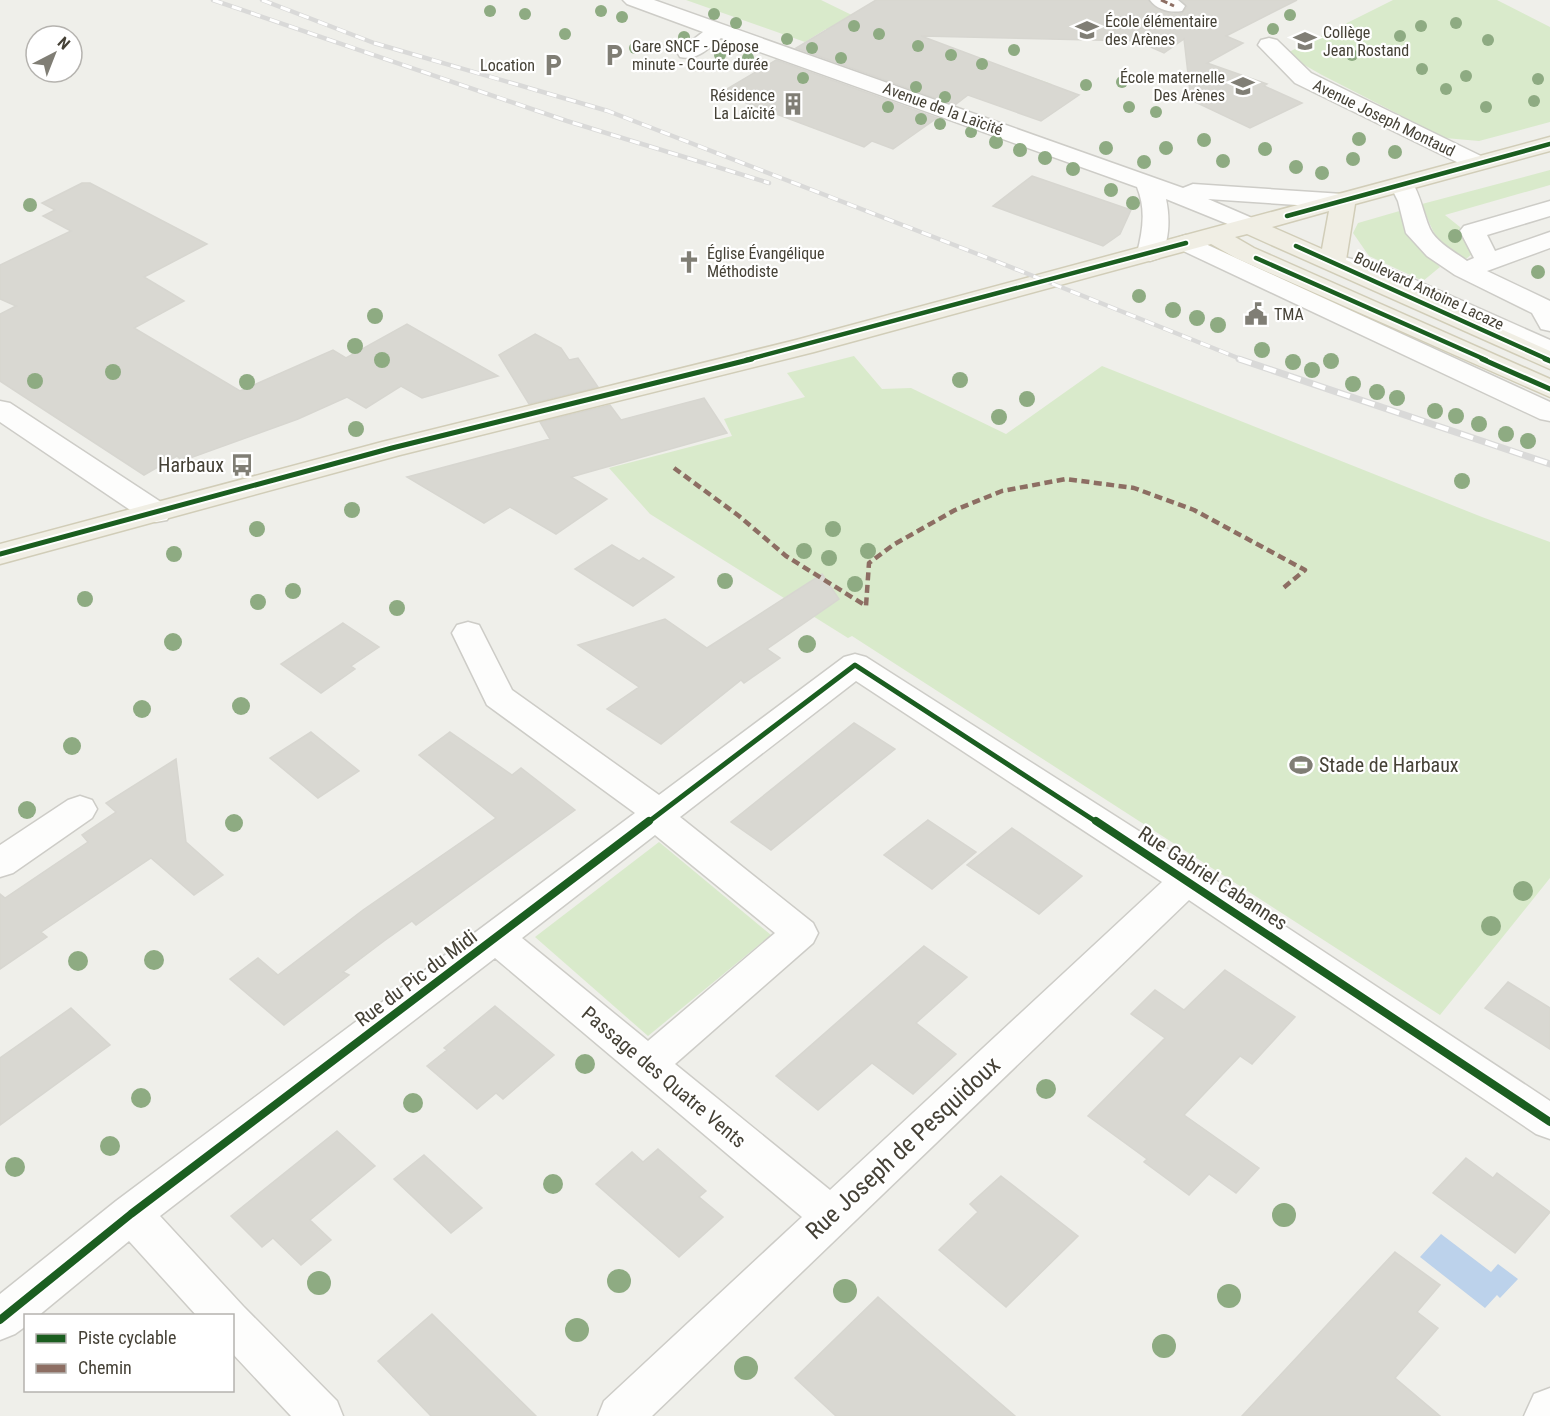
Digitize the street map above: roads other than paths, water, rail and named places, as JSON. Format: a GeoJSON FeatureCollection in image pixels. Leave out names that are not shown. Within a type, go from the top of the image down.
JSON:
{"type":"FeatureCollection","features":[{"type":"Feature","properties":{"kind":"main road"},"geometry":{"type":"LineString","coordinates":[[0,554],[392,448],[804,346],[1550,144]]}},
{"type":"Feature","properties":{"kind":"main road","name":"Boulevard Antoine Lacaze"},"geometry":{"type":"LineString","coordinates":[[1333,262],[1343,201]]}},
{"type":"Feature","properties":{"kind":"main road","name":"Boulevard Antoine Lacaze"},"geometry":{"type":"LineString","coordinates":[[1250,226],[1333,262],[1544,343]]}},
{"type":"Feature","properties":{"kind":"main road"},"geometry":{"type":"LineString","coordinates":[[1216,236],[1245,253],[1550,389]]}},
{"type":"Feature","properties":{"kind":"street","name":"Avenue de la Laïcité"},"geometry":{"type":"LineString","coordinates":[[634,0],[1250,226]]}},
{"type":"Feature","properties":{"kind":"street"},"geometry":{"type":"LineString","coordinates":[[688,52],[719,30]]}},
{"type":"Feature","properties":{"kind":"street","name":"Avenue Joseph Montaud"},"geometry":{"type":"LineString","coordinates":[[1269,45],[1302,78],[1477,163]]}},
{"type":"Feature","properties":{"kind":"street"},"geometry":{"type":"LineString","coordinates":[[1402,184],[1410,201],[1419,233],[1436,251],[1464,270],[1543,308],[1544,343]]}},
{"type":"Feature","properties":{"kind":"street"},"geometry":{"type":"LineString","coordinates":[[1151,191],[1343,201]]}},
{"type":"Feature","properties":{"kind":"street"},"geometry":{"type":"LineString","coordinates":[[1151,191],[1216,236]]}},
{"type":"Feature","properties":{"kind":"street"},"geometry":{"type":"LineString","coordinates":[[1150,253],[1157,224],[1151,191]]}},
{"type":"Feature","properties":{"kind":"street"},"geometry":{"type":"LineString","coordinates":[[1488,262],[1473,231],[1550,208]]}},
{"type":"Feature","properties":{"kind":"street"},"geometry":{"type":"LineString","coordinates":[[1464,270],[1550,240]]}},
{"type":"Feature","properties":{"kind":"street"},"geometry":{"type":"LineString","coordinates":[[1186,243],[1550,413]]}},
{"type":"Feature","properties":{"kind":"street"},"geometry":{"type":"LineString","coordinates":[[0,409],[156,513]]}},
{"type":"Feature","properties":{"kind":"street"},"geometry":{"type":"LineString","coordinates":[[468,633],[499,697],[657,814],[800,933],[650,1064]]}},
{"type":"Feature","properties":{"kind":"street","name":"Rue du Pic du Midi"},"geometry":{"type":"LineString","coordinates":[[0,1320],[131,1214],[855,664]]}},
{"type":"Feature","properties":{"kind":"street","name":"Rue Gabriel Cabannes"},"geometry":{"type":"LineString","coordinates":[[855,664],[1187,880],[1550,1122]]}},
{"type":"Feature","properties":{"kind":"street"},"geometry":{"type":"LineString","coordinates":[[0,863],[80,809]]}},
{"type":"Feature","properties":{"kind":"street","name":"Rue Joseph de Pesquidoux"},"geometry":{"type":"LineString","coordinates":[[620,1416],[1187,880]]}},
{"type":"Feature","properties":{"kind":"street","name":"Passage des Quatre Vents"},"geometry":{"type":"LineString","coordinates":[[496,938],[831,1216]]}},
{"type":"Feature","properties":{"kind":"street"},"geometry":{"type":"LineString","coordinates":[[131,1214],[224,1314]]}},
{"type":"Feature","properties":{"kind":"street"},"geometry":{"type":"LineString","coordinates":[[234,1324],[321,1416]]}},
{"type":"Feature","properties":{"kind":"street"},"geometry":{"type":"LineString","coordinates":[[1546,1416],[1550,1409]]}},
{"type":"Feature","properties":{"kind":"water"},"geometry":{"type":"Polygon","coordinates":[[[1441,1234],[1491,1272],[1498,1264],[1518,1279],[1500,1298],[1497,1295],[1485,1308],[1420,1257],[1441,1234]]]}},
{"type":"Feature","properties":{"kind":"railway"},"geometry":{"type":"LineString","coordinates":[[213,0],[567,121],[769,183]]}},
{"type":"Feature","properties":{"kind":"railway"},"geometry":{"type":"LineString","coordinates":[[262,0],[374,43],[608,111],[988,258],[1243,360]]}},
{"type":"Feature","properties":{"kind":"railway"},"geometry":{"type":"LineString","coordinates":[[1239,359],[1550,464]]}},
{"type":"Feature","properties":{"kind":"place","name":"École élémentaire des Arènes"},"geometry":{"type":"Point","coordinates":[1087,30]}},
{"type":"Feature","properties":{"kind":"place","name":"Collège Jean Rostand"},"geometry":{"type":"Point","coordinates":[1305,41]}},
{"type":"Feature","properties":{"kind":"place","name":"Gare SNCF - Dépose minute - Courte durée"},"geometry":{"type":"Point","coordinates":[614,55]}},
{"type":"Feature","properties":{"kind":"place","name":"Location"},"geometry":{"type":"Point","coordinates":[553,65]}},
{"type":"Feature","properties":{"kind":"place","name":"École maternelle Des Arènes"},"geometry":{"type":"Point","coordinates":[1243,86]}},
{"type":"Feature","properties":{"kind":"place","name":"Résidence La Laïcité"},"geometry":{"type":"Point","coordinates":[793,104]}},
{"type":"Feature","properties":{"kind":"place","name":"Église Évangélique Méthodiste"},"geometry":{"type":"Point","coordinates":[689,262]}},
{"type":"Feature","properties":{"kind":"place","name":"TMA"},"geometry":{"type":"Point","coordinates":[1256,314]}},
{"type":"Feature","properties":{"kind":"place","name":"Harbaux"},"geometry":{"type":"Point","coordinates":[242,465]}},
{"type":"Feature","properties":{"kind":"place","name":"Stade de Harbaux"},"geometry":{"type":"Point","coordinates":[1301,765]}}]}
